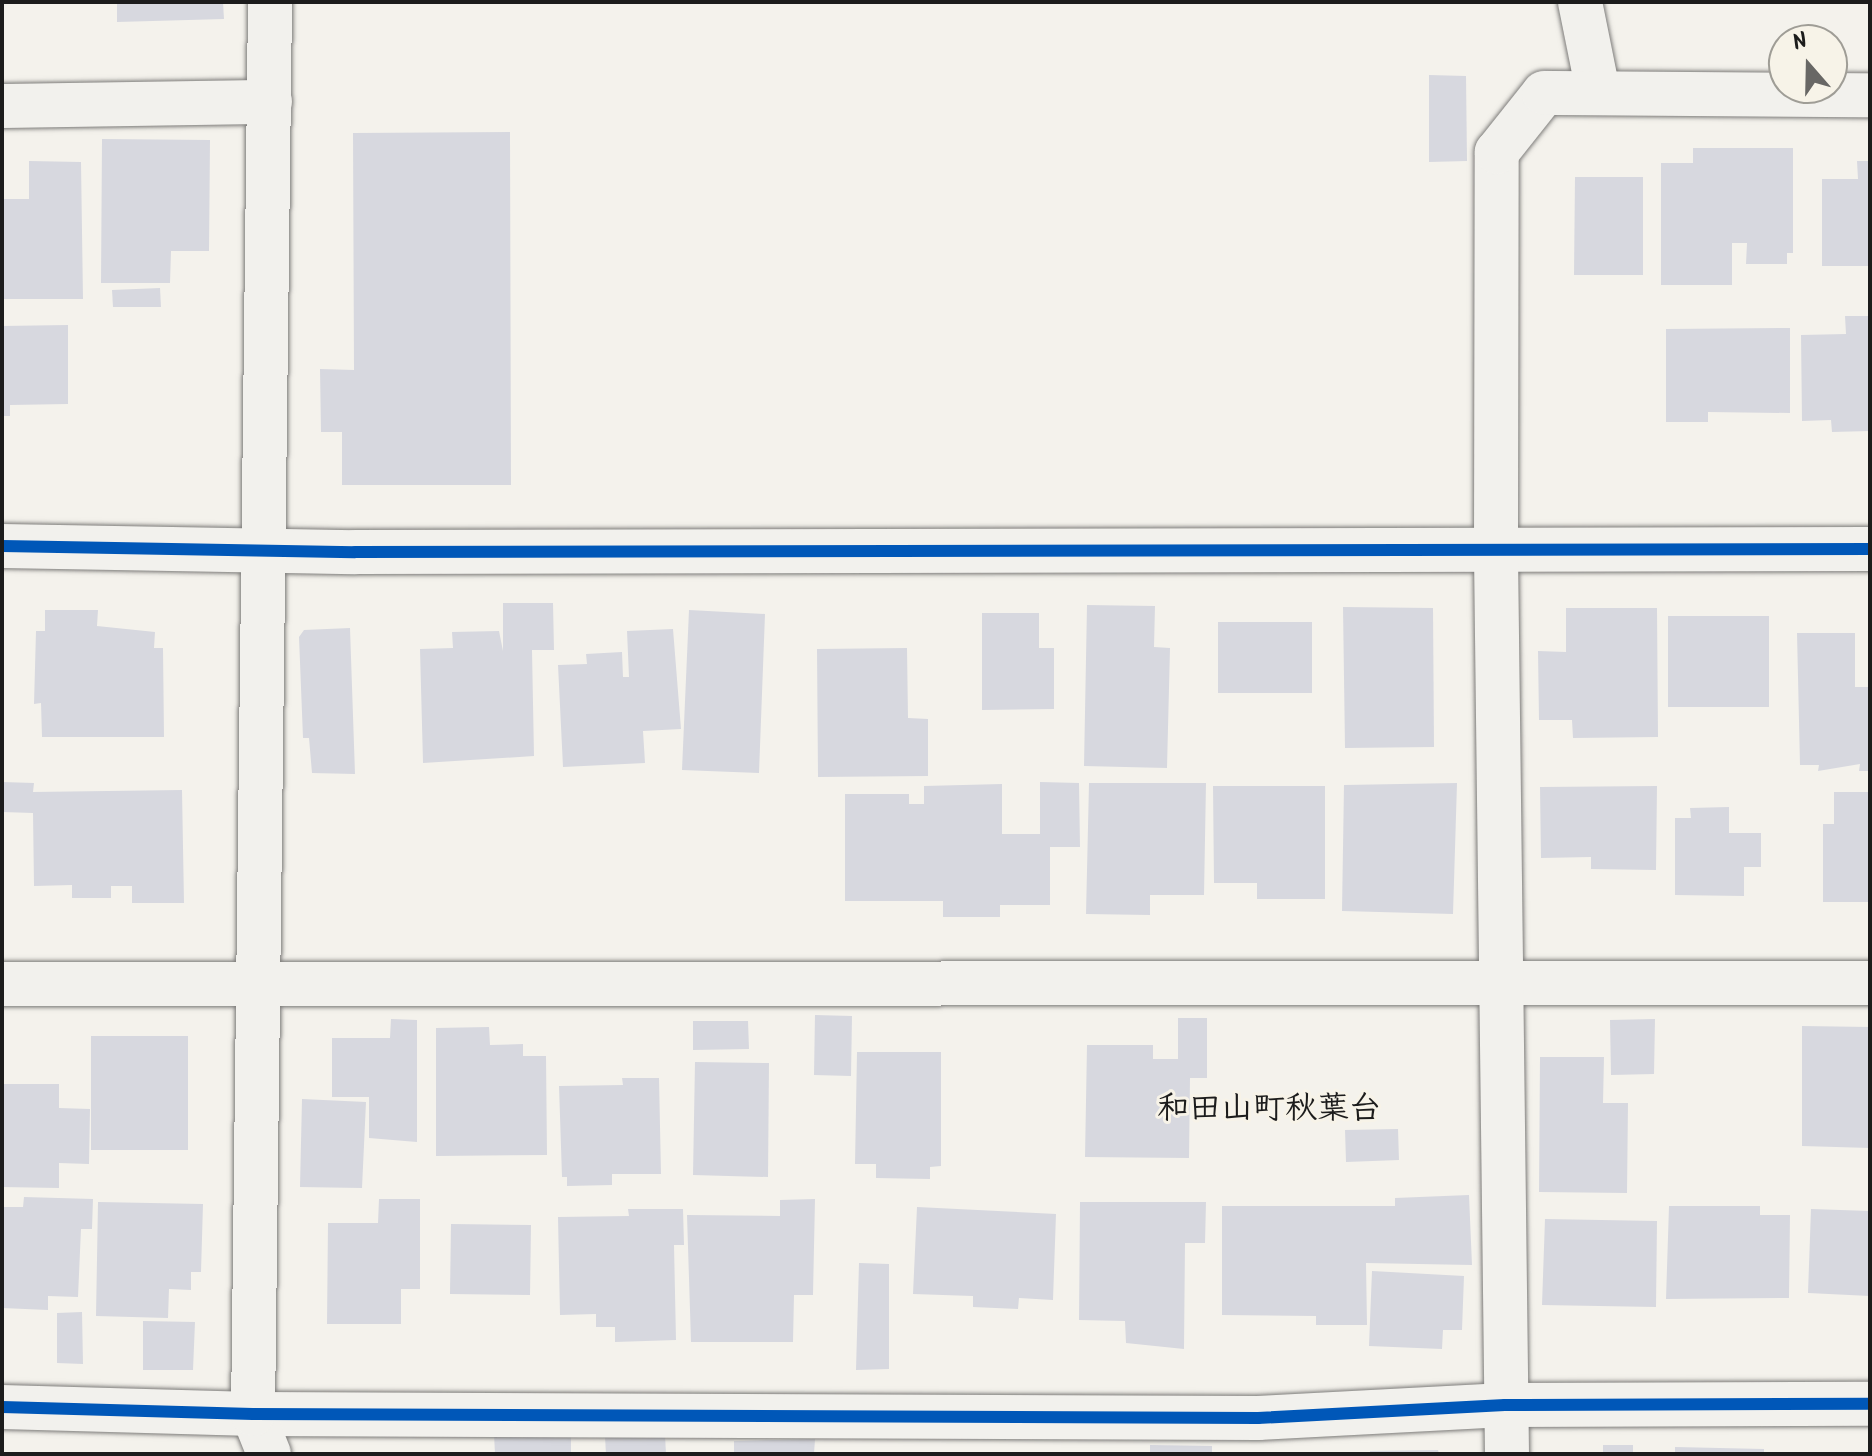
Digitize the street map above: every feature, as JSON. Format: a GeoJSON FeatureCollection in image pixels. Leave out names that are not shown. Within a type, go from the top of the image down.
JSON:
{"type":"FeatureCollection","features":[{"type":"Feature","properties":{"kind":"street"},"geometry":{"type":"LineString","coordinates":[[269,1454],[253,1414],[270,2]]}},
{"type":"Feature","properties":{"kind":"street"},"geometry":{"type":"LineString","coordinates":[[1580,2],[1598,91]]}},
{"type":"Feature","properties":{"kind":"street"},"geometry":{"type":"LineString","coordinates":[[1507,1454],[1496,549],[1497,152],[1544,93],[1870,95]]}},
{"type":"Feature","properties":{"kind":"street"},"geometry":{"type":"LineString","coordinates":[[2,106],[270,102]]}},
{"type":"Feature","properties":{"kind":"street"},"geometry":{"type":"LineString","coordinates":[[2,546],[265,547],[355,552],[1870,549]]}},
{"type":"Feature","properties":{"kind":"street"},"geometry":{"type":"LineString","coordinates":[[2,984],[1870,983]]}},
{"type":"Feature","properties":{"kind":"street"},"geometry":{"type":"LineString","coordinates":[[2,1407],[253,1414],[1258,1418],[1505,1405],[1870,1404]]}},
{"type":"Feature","properties":{"kind":"building"},"geometry":{"type":"Polygon","coordinates":[[[117,2],[223,2],[224,19],[117,22],[117,2]]]}},
{"type":"Feature","properties":{"kind":"building"},"geometry":{"type":"Polygon","coordinates":[[[1429,75],[1466,76],[1467,161],[1429,162],[1429,75]]]}},
{"type":"Feature","properties":{"kind":"building"},"geometry":{"type":"Polygon","coordinates":[[[510,132],[511,485],[342,485],[342,432],[321,432],[320,369],[354,370],[353,133],[510,132]]]}},
{"type":"Feature","properties":{"kind":"building"},"geometry":{"type":"Polygon","coordinates":[[[102,139],[210,140],[209,251],[171,251],[170,283],[101,283],[102,139]]]}},
{"type":"Feature","properties":{"kind":"building"},"geometry":{"type":"Polygon","coordinates":[[[1693,148],[1793,148],[1793,253],[1787,253],[1787,264],[1746,264],[1747,243],[1732,243],[1732,285],[1661,285],[1661,163],[1693,163],[1693,148]]]}},
{"type":"Feature","properties":{"kind":"building"},"geometry":{"type":"Polygon","coordinates":[[[29,161],[81,162],[83,299],[2,299],[2,199],[29,199],[29,161]]]}},
{"type":"Feature","properties":{"kind":"building"},"geometry":{"type":"Polygon","coordinates":[[[1857,161],[1870,161],[1870,266],[1822,266],[1822,179],[1858,179],[1857,161]]]}},
{"type":"Feature","properties":{"kind":"building"},"geometry":{"type":"Polygon","coordinates":[[[1575,177],[1643,177],[1643,275],[1574,275],[1575,177]]]}},
{"type":"Feature","properties":{"kind":"building"},"geometry":{"type":"Polygon","coordinates":[[[160,288],[161,307],[113,307],[112,290],[160,288]]]}},
{"type":"Feature","properties":{"kind":"building"},"geometry":{"type":"Polygon","coordinates":[[[1845,316],[1870,316],[1870,431],[1832,432],[1831,420],[1802,421],[1801,335],[1846,334],[1845,316]]]}},
{"type":"Feature","properties":{"kind":"building"},"geometry":{"type":"Polygon","coordinates":[[[68,325],[68,404],[10,405],[10,416],[2,416],[2,326],[68,325]]]}},
{"type":"Feature","properties":{"kind":"building"},"geometry":{"type":"Polygon","coordinates":[[[1790,328],[1790,413],[1708,412],[1708,422],[1666,422],[1666,329],[1790,328]]]}},
{"type":"Feature","properties":{"kind":"building"},"geometry":{"type":"Polygon","coordinates":[[[503,603],[553,603],[554,650],[532,650],[534,756],[423,763],[420,649],[453,648],[452,632],[499,631],[503,651],[503,603]]]}},
{"type":"Feature","properties":{"kind":"building"},"geometry":{"type":"Polygon","coordinates":[[[1087,605],[1155,606],[1154,647],[1170,648],[1167,768],[1084,766],[1087,605]]]}},
{"type":"Feature","properties":{"kind":"building"},"geometry":{"type":"Polygon","coordinates":[[[1343,607],[1433,608],[1434,747],[1345,748],[1343,607]]]}},
{"type":"Feature","properties":{"kind":"building"},"geometry":{"type":"Polygon","coordinates":[[[1566,608],[1657,608],[1658,737],[1573,738],[1572,720],[1539,720],[1538,651],[1566,652],[1566,608]]]}},
{"type":"Feature","properties":{"kind":"building"},"geometry":{"type":"Polygon","coordinates":[[[45,610],[98,610],[97,626],[155,632],[154,648],[163,648],[164,737],[42,737],[41,703],[34,704],[36,631],[45,631],[45,610]]]}},
{"type":"Feature","properties":{"kind":"building"},"geometry":{"type":"Polygon","coordinates":[[[689,610],[765,614],[759,773],[682,770],[689,610]]]}},
{"type":"Feature","properties":{"kind":"building"},"geometry":{"type":"Polygon","coordinates":[[[982,613],[1039,613],[1039,648],[1054,648],[1054,709],[982,710],[982,613]]]}},
{"type":"Feature","properties":{"kind":"building"},"geometry":{"type":"Polygon","coordinates":[[[1668,616],[1769,616],[1769,707],[1668,707],[1668,616]]]}},
{"type":"Feature","properties":{"kind":"building"},"geometry":{"type":"Polygon","coordinates":[[[1218,622],[1312,622],[1312,693],[1218,693],[1218,622]]]}},
{"type":"Feature","properties":{"kind":"building"},"geometry":{"type":"Polygon","coordinates":[[[350,628],[355,774],[312,773],[309,738],[303,738],[299,637],[304,630],[350,628]]]}},
{"type":"Feature","properties":{"kind":"building"},"geometry":{"type":"Polygon","coordinates":[[[673,629],[681,729],[643,731],[645,763],[563,767],[558,665],[587,664],[586,654],[622,652],[623,677],[629,677],[627,631],[673,629]]]}},
{"type":"Feature","properties":{"kind":"building"},"geometry":{"type":"Polygon","coordinates":[[[1797,633],[1855,633],[1855,687],[1870,687],[1870,771],[1859,771],[1860,764],[1818,771],[1819,765],[1800,765],[1797,633]]]}},
{"type":"Feature","properties":{"kind":"building"},"geometry":{"type":"Polygon","coordinates":[[[907,648],[908,718],[928,719],[928,776],[818,777],[817,649],[907,648]]]}},
{"type":"Feature","properties":{"kind":"building"},"geometry":{"type":"Polygon","coordinates":[[[2,782],[34,783],[33,792],[182,790],[184,903],[132,903],[132,886],[111,886],[111,898],[72,898],[72,885],[34,886],[33,813],[2,812],[2,782]]]}},
{"type":"Feature","properties":{"kind":"building"},"geometry":{"type":"Polygon","coordinates":[[[1040,782],[1079,783],[1080,847],[1050,847],[1050,905],[1000,905],[1000,917],[943,917],[943,901],[845,901],[845,794],[909,794],[909,804],[924,804],[924,786],[1002,784],[1002,834],[1040,834],[1040,782]]]}},
{"type":"Feature","properties":{"kind":"building"},"geometry":{"type":"Polygon","coordinates":[[[1089,783],[1206,783],[1204,895],[1150,895],[1150,915],[1086,914],[1089,783]]]}},
{"type":"Feature","properties":{"kind":"building"},"geometry":{"type":"Polygon","coordinates":[[[1457,783],[1453,914],[1342,911],[1344,785],[1457,783]]]}},
{"type":"Feature","properties":{"kind":"building"},"geometry":{"type":"Polygon","coordinates":[[[1213,786],[1325,786],[1325,899],[1257,899],[1257,883],[1214,883],[1213,786]]]}},
{"type":"Feature","properties":{"kind":"building"},"geometry":{"type":"Polygon","coordinates":[[[1657,786],[1656,870],[1591,869],[1591,857],[1541,858],[1540,787],[1657,786]]]}},
{"type":"Feature","properties":{"kind":"building"},"geometry":{"type":"Polygon","coordinates":[[[1834,792],[1870,792],[1870,902],[1823,902],[1823,824],[1834,824],[1834,792]]]}},
{"type":"Feature","properties":{"kind":"building"},"geometry":{"type":"Polygon","coordinates":[[[1729,807],[1729,833],[1761,833],[1761,867],[1744,867],[1744,896],[1675,895],[1675,818],[1691,818],[1690,808],[1729,807]]]}},
{"type":"Feature","properties":{"kind":"building"},"geometry":{"type":"Polygon","coordinates":[[[815,1015],[852,1016],[851,1076],[814,1075],[815,1015]]]}},
{"type":"Feature","properties":{"kind":"building"},"geometry":{"type":"Polygon","coordinates":[[[1178,1018],[1207,1018],[1207,1078],[1190,1078],[1189,1158],[1085,1157],[1087,1045],[1153,1045],[1153,1059],[1178,1059],[1178,1018]]]}},
{"type":"Feature","properties":{"kind":"building"},"geometry":{"type":"Polygon","coordinates":[[[391,1019],[417,1020],[417,1142],[369,1138],[369,1097],[332,1097],[332,1038],[390,1038],[391,1019]]]}},
{"type":"Feature","properties":{"kind":"building"},"geometry":{"type":"Polygon","coordinates":[[[1655,1019],[1654,1074],[1611,1075],[1610,1020],[1655,1019]]]}},
{"type":"Feature","properties":{"kind":"building"},"geometry":{"type":"Polygon","coordinates":[[[693,1021],[748,1021],[749,1049],[693,1050],[693,1021]]]}},
{"type":"Feature","properties":{"kind":"building"},"geometry":{"type":"Polygon","coordinates":[[[1802,1026],[1870,1027],[1870,1148],[1802,1146],[1802,1026]]]}},
{"type":"Feature","properties":{"kind":"building"},"geometry":{"type":"Polygon","coordinates":[[[489,1027],[490,1045],[523,1044],[523,1056],[546,1056],[547,1155],[436,1156],[436,1028],[489,1027]]]}},
{"type":"Feature","properties":{"kind":"building"},"geometry":{"type":"Polygon","coordinates":[[[91,1036],[188,1036],[188,1150],[91,1150],[91,1036]]]}},
{"type":"Feature","properties":{"kind":"building"},"geometry":{"type":"Polygon","coordinates":[[[857,1052],[941,1052],[941,1166],[930,1167],[930,1179],[876,1178],[876,1164],[855,1164],[857,1052]]]}},
{"type":"Feature","properties":{"kind":"building"},"geometry":{"type":"Polygon","coordinates":[[[1540,1057],[1604,1057],[1603,1103],[1628,1103],[1627,1193],[1539,1192],[1540,1057]]]}},
{"type":"Feature","properties":{"kind":"building"},"geometry":{"type":"Polygon","coordinates":[[[695,1062],[769,1063],[768,1177],[693,1175],[695,1062]]]}},
{"type":"Feature","properties":{"kind":"building"},"geometry":{"type":"Polygon","coordinates":[[[622,1078],[659,1078],[661,1174],[612,1174],[612,1185],[567,1186],[567,1177],[562,1177],[559,1086],[623,1085],[622,1078]]]}},
{"type":"Feature","properties":{"kind":"building"},"geometry":{"type":"Polygon","coordinates":[[[2,1084],[59,1084],[59,1108],[90,1109],[89,1164],[59,1163],[59,1188],[2,1187],[2,1084]]]}},
{"type":"Feature","properties":{"kind":"building"},"geometry":{"type":"Polygon","coordinates":[[[302,1099],[366,1102],[362,1188],[300,1187],[302,1099]]]}},
{"type":"Feature","properties":{"kind":"building"},"geometry":{"type":"Polygon","coordinates":[[[1398,1129],[1399,1160],[1346,1162],[1345,1130],[1398,1129]]]}},
{"type":"Feature","properties":{"kind":"building"},"geometry":{"type":"Polygon","coordinates":[[[1469,1195],[1472,1265],[1366,1263],[1367,1325],[1316,1325],[1316,1316],[1222,1315],[1222,1206],[1395,1206],[1395,1198],[1469,1195]]]}},
{"type":"Feature","properties":{"kind":"building"},"geometry":{"type":"Polygon","coordinates":[[[24,1197],[93,1199],[92,1229],[81,1229],[78,1297],[48,1296],[48,1310],[2,1308],[2,1207],[23,1207],[24,1197]]]}},
{"type":"Feature","properties":{"kind":"building"},"geometry":{"type":"Polygon","coordinates":[[[379,1199],[420,1199],[420,1289],[401,1289],[401,1324],[327,1324],[328,1223],[378,1223],[379,1199]]]}},
{"type":"Feature","properties":{"kind":"building"},"geometry":{"type":"Polygon","coordinates":[[[815,1199],[813,1295],[794,1295],[793,1342],[691,1342],[687,1215],[780,1216],[780,1200],[815,1199]]]}},
{"type":"Feature","properties":{"kind":"building"},"geometry":{"type":"Polygon","coordinates":[[[98,1202],[203,1204],[201,1272],[191,1272],[191,1290],[169,1289],[168,1318],[96,1316],[98,1202]]]}},
{"type":"Feature","properties":{"kind":"building"},"geometry":{"type":"Polygon","coordinates":[[[1080,1202],[1206,1202],[1205,1243],[1185,1243],[1184,1349],[1126,1343],[1125,1321],[1079,1320],[1080,1202]]]}},
{"type":"Feature","properties":{"kind":"building"},"geometry":{"type":"Polygon","coordinates":[[[1669,1206],[1760,1206],[1760,1215],[1790,1215],[1789,1298],[1666,1299],[1669,1206]]]}},
{"type":"Feature","properties":{"kind":"building"},"geometry":{"type":"Polygon","coordinates":[[[917,1207],[1056,1214],[1053,1300],[1019,1298],[1018,1309],[973,1307],[973,1296],[913,1294],[917,1207]]]}},
{"type":"Feature","properties":{"kind":"building"},"geometry":{"type":"Polygon","coordinates":[[[628,1209],[683,1209],[684,1245],[674,1245],[676,1340],[615,1342],[615,1327],[596,1327],[596,1314],[560,1315],[558,1217],[629,1216],[628,1209]]]}},
{"type":"Feature","properties":{"kind":"building"},"geometry":{"type":"Polygon","coordinates":[[[1811,1209],[1870,1211],[1870,1296],[1808,1293],[1811,1209]]]}},
{"type":"Feature","properties":{"kind":"building"},"geometry":{"type":"Polygon","coordinates":[[[1545,1219],[1657,1221],[1656,1307],[1542,1305],[1545,1219]]]}},
{"type":"Feature","properties":{"kind":"building"},"geometry":{"type":"Polygon","coordinates":[[[451,1224],[531,1225],[530,1295],[450,1294],[451,1224]]]}},
{"type":"Feature","properties":{"kind":"building"},"geometry":{"type":"Polygon","coordinates":[[[859,1263],[889,1264],[889,1369],[856,1370],[859,1263]]]}},
{"type":"Feature","properties":{"kind":"building"},"geometry":{"type":"Polygon","coordinates":[[[1372,1271],[1464,1276],[1462,1330],[1443,1330],[1442,1349],[1369,1346],[1372,1271]]]}},
{"type":"Feature","properties":{"kind":"building"},"geometry":{"type":"Polygon","coordinates":[[[82,1312],[83,1364],[57,1363],[57,1313],[82,1312]]]}},
{"type":"Feature","properties":{"kind":"building"},"geometry":{"type":"Polygon","coordinates":[[[143,1321],[195,1322],[193,1370],[143,1370],[143,1321]]]}},
{"type":"Feature","properties":{"kind":"building"},"geometry":{"type":"Polygon","coordinates":[[[571,1433],[571,1454],[495,1454],[494,1434],[571,1433]]]}},
{"type":"Feature","properties":{"kind":"building"},"geometry":{"type":"Polygon","coordinates":[[[665,1435],[666,1454],[606,1454],[605,1437],[665,1435]]]}},
{"type":"Feature","properties":{"kind":"building"},"geometry":{"type":"Polygon","coordinates":[[[815,1439],[814,1454],[734,1454],[734,1441],[815,1439]]]}},
{"type":"Feature","properties":{"kind":"building"},"geometry":{"type":"Polygon","coordinates":[[[1150,1445],[1212,1446],[1212,1454],[1150,1454],[1150,1445]]]}},
{"type":"Feature","properties":{"kind":"building"},"geometry":{"type":"Polygon","coordinates":[[[1603,1445],[1633,1445],[1633,1454],[1603,1454],[1603,1445]]]}},
{"type":"Feature","properties":{"kind":"building"},"geometry":{"type":"Polygon","coordinates":[[[1675,1447],[1764,1449],[1764,1454],[1675,1454],[1675,1447]]]}},
{"type":"Feature","properties":{"kind":"building"},"geometry":{"type":"Polygon","coordinates":[[[1438,1450],[1439,1454],[1370,1454],[1370,1451],[1438,1450]]]}},
{"type":"Feature","properties":{"kind":"cycle path"},"geometry":{"type":"LineString","coordinates":[[2,546],[355,552],[1870,549]]}},
{"type":"Feature","properties":{"kind":"cycle path"},"geometry":{"type":"LineString","coordinates":[[2,1407],[253,1414],[1258,1418],[1505,1405],[1870,1404]]}},
{"type":"Feature","properties":{"kind":"district","name":"和田山町秋葉台"},"geometry":{"type":"Point","coordinates":[1269,1110]}}]}
